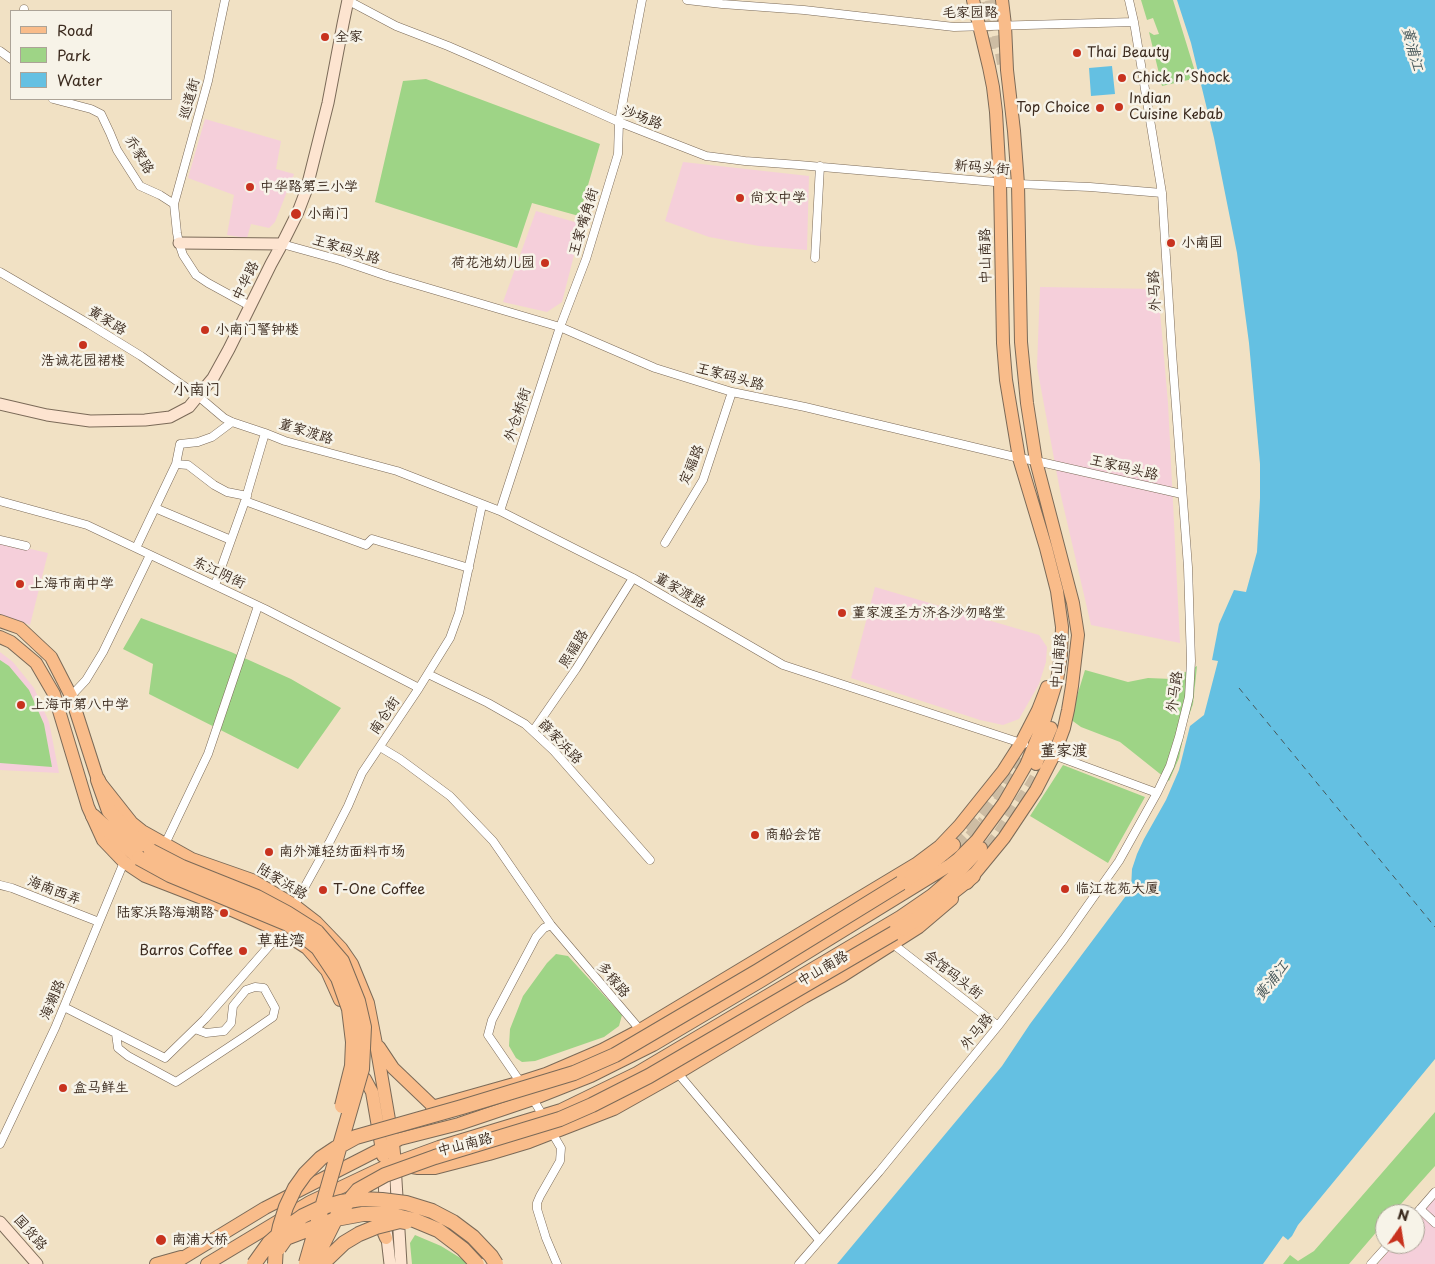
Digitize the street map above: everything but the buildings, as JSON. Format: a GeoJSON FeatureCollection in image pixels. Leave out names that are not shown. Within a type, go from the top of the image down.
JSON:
{"type":"FeatureCollection","features":[{"type":"Feature","properties":{"kind":"highway"},"geometry":{"type":"LineString","coordinates":[[98,780],[109,811],[129,832],[145,854],[256,897],[287,913],[317,932],[342,960],[358,1001],[364,1027],[362,1069],[306,1264]]}},
{"type":"Feature","properties":{"kind":"highway"},"geometry":{"type":"LineString","coordinates":[[93,816],[170,874],[288,924],[318,948],[338,978],[349,1009],[353,1042],[352,1066],[342,1109],[296,1264]]}},
{"type":"Feature","properties":{"kind":"highway"},"geometry":{"type":"LineString","coordinates":[[275,1264],[280,1226],[295,1188],[305,1174],[321,1158],[336,1148],[356,1137],[574,1073],[614,1055],[758,971],[901,883],[927,860],[950,847]]}},
{"type":"Feature","properties":{"kind":"highway"},"geometry":{"type":"LineString","coordinates":[[313,1264],[338,1214],[358,1190],[385,1175],[435,1157],[560,1118],[592,1106],[894,938],[967,878]]}},
{"type":"Feature","properties":{"kind":"highway"},"geometry":{"type":"LineString","coordinates":[[254,1264],[269,1244],[286,1228],[303,1216],[340,1202],[361,1199],[406,1203],[432,1211],[454,1222],[473,1237],[496,1264]]}},
{"type":"Feature","properties":{"kind":"highway"},"geometry":{"type":"LineString","coordinates":[[267,1264],[286,1238],[336,1220],[363,1214],[388,1214],[414,1220],[438,1230],[463,1249],[477,1264]]}},
{"type":"Feature","properties":{"kind":"highway"},"geometry":{"type":"LineString","coordinates":[[322,1264],[344,1243],[358,1234],[376,1227],[400,1222],[433,1224],[462,1238],[486,1264]]}},
{"type":"Feature","properties":{"kind":"main road","name":"中山南路"},"geometry":{"type":"LineString","coordinates":[[877,931],[920,909],[967,878],[1004,838],[1036,790],[1043,751],[1044,722],[1061,655],[1062,627],[1057,591],[1019,458],[1006,380],[1002,343],[999,146],[993,87],[973,0]]}},
{"type":"Feature","properties":{"kind":"main road","name":"中山南路"},"geometry":{"type":"LineString","coordinates":[[207,1264],[310,1202],[390,1165],[440,1147],[561,1110],[601,1091],[637,1073],[877,931],[932,895],[960,871],[992,833],[1030,776],[1043,751],[1053,723],[1070,662],[1073,603],[1036,461],[1027,403],[1021,342],[1018,184],[1002,0]]}},
{"type":"Feature","properties":{"kind":"main road","name":"陆家浜路"},"geometry":{"type":"LineString","coordinates":[[0,621],[20,628],[51,657],[72,696],[98,780],[132,823],[142,831],[192,859],[252,880],[294,905],[316,922],[341,948],[352,964],[368,1004],[376,1044],[390,1165]]}},
{"type":"Feature","properties":{"kind":"main road","name":"中山南路"},"geometry":{"type":"LineString","coordinates":[[173,1264],[265,1208],[400,1139],[459,1124],[533,1099],[591,1076],[653,1045],[912,889],[944,864],[950,847],[1021,743],[1038,710],[1052,674],[1062,627]]}},
{"type":"Feature","properties":{"kind":"main road","name":"陆家浜路"},"geometry":{"type":"LineString","coordinates":[[0,637],[12,642],[36,663],[54,694],[88,806],[104,840],[124,862],[145,876],[225,907],[282,932],[307,948],[327,971],[343,1006],[349,1032],[352,1060],[357,1072],[365,1079],[372,1092],[388,1146]]}},
{"type":"Feature","properties":{"kind":"main road","name":"中山南路"},"geometry":{"type":"LineString","coordinates":[[927,878],[958,859],[982,833],[1018,779],[1043,751]]}},
{"type":"Feature","properties":{"kind":"main road","name":"中山南路"},"geometry":{"type":"LineString","coordinates":[[432,1106],[546,1074],[602,1050],[640,1030],[916,864],[950,847]]}},
{"type":"Feature","properties":{"kind":"main road","name":"中山南路"},"geometry":{"type":"LineString","coordinates":[[390,1165],[435,1168],[489,1154],[553,1134],[629,1102],[678,1074],[894,938]]}},
{"type":"Feature","properties":{"kind":"main road"},"geometry":{"type":"LineString","coordinates":[[376,1044],[393,1068],[432,1106],[450,1120],[459,1124]]}},
{"type":"Feature","properties":{"kind":"main road"},"geometry":{"type":"LineString","coordinates":[[330,1193],[350,1193],[364,1187],[390,1165]]}},
{"type":"Feature","properties":{"kind":"main road"},"geometry":{"type":"LineString","coordinates":[[364,1187],[386,1238]]}},
{"type":"Feature","properties":{"kind":"main road","name":"中山南路"},"geometry":{"type":"LineString","coordinates":[[156,1264],[188,1255]]}},
{"type":"Feature","properties":{"kind":"street","name":"巡道街"},"geometry":{"type":"LineString","coordinates":[[174,204],[208,81],[225,0]]}},
{"type":"Feature","properties":{"kind":"street","name":"沙场路"},"geometry":{"type":"LineString","coordinates":[[348,0],[396,26],[448,46],[619,122],[706,156],[799,165]]}},
{"type":"Feature","properties":{"kind":"street","name":"中华路"},"geometry":{"type":"LineString","coordinates":[[0,404],[47,415],[90,421],[145,420],[170,417],[188,407],[214,378],[298,212],[306,191],[328,103],[348,0]]}},
{"type":"Feature","properties":{"kind":"street","name":"王家嘴角街"},"geometry":{"type":"LineString","coordinates":[[560,327],[586,259],[618,154],[619,122],[642,0]]}},
{"type":"Feature","properties":{"kind":"street","name":"毛家园路"},"geometry":{"type":"LineString","coordinates":[[687,0],[804,10],[954,27],[1134,22]]}},
{"type":"Feature","properties":{"kind":"street"},"geometry":{"type":"LineString","coordinates":[[804,10],[805,0]]}},
{"type":"Feature","properties":{"kind":"street","name":"外马路"},"geometry":{"type":"LineString","coordinates":[[799,1264],[879,1172],[998,1026],[1064,939],[1118,862],[1157,793],[1170,766],[1179,737],[1189,697],[1192,661],[1191,621],[1162,193],[1130,0]]}},
{"type":"Feature","properties":{"kind":"street"},"geometry":{"type":"LineString","coordinates":[[0,51],[10,58]]}},
{"type":"Feature","properties":{"kind":"street","name":"乔家路"},"geometry":{"type":"LineString","coordinates":[[57,100],[91,108],[101,114],[117,150],[140,186],[174,204]]}},
{"type":"Feature","properties":{"kind":"street","name":"新码头街"},"geometry":{"type":"LineString","coordinates":[[799,165],[1018,184],[1162,193]]}},
{"type":"Feature","properties":{"kind":"street"},"geometry":{"type":"LineString","coordinates":[[815,258],[820,166]]}},
{"type":"Feature","properties":{"kind":"street"},"geometry":{"type":"LineString","coordinates":[[174,204],[179,243],[183,255],[196,274],[208,283],[250,306]]}},
{"type":"Feature","properties":{"kind":"street"},"geometry":{"type":"LineString","coordinates":[[179,243],[282,244]]}},
{"type":"Feature","properties":{"kind":"street","name":"王家码头路"},"geometry":{"type":"LineString","coordinates":[[282,244],[560,327],[655,368],[732,392],[805,407],[1019,458],[1182,494]]}},
{"type":"Feature","properties":{"kind":"street","name":"黄家路"},"geometry":{"type":"LineString","coordinates":[[0,272],[119,342],[198,396]]}},
{"type":"Feature","properties":{"kind":"street","name":"外仓桥街"},"geometry":{"type":"LineString","coordinates":[[500,511],[560,327]]}},
{"type":"Feature","properties":{"kind":"street","name":"定福路"},"geometry":{"type":"LineString","coordinates":[[665,543],[703,480],[732,392]]}},
{"type":"Feature","properties":{"kind":"street","name":"董家渡路"},"geometry":{"type":"LineString","coordinates":[[198,396],[224,418],[232,422],[285,441],[397,470],[500,511],[633,578],[783,665],[1021,743],[1157,793]]}},
{"type":"Feature","properties":{"kind":"street"},"geometry":{"type":"LineString","coordinates":[[136,548],[176,464],[180,444],[198,442],[212,437],[232,422]]}},
{"type":"Feature","properties":{"kind":"street"},"geometry":{"type":"LineString","coordinates":[[215,585],[246,498],[265,433]]}},
{"type":"Feature","properties":{"kind":"street"},"geometry":{"type":"LineString","coordinates":[[176,464],[188,465],[214,485],[227,492],[366,545],[372,539],[468,568]]}},
{"type":"Feature","properties":{"kind":"street","name":"东江阴街"},"geometry":{"type":"LineString","coordinates":[[0,501],[87,525],[258,606],[419,688]]}},
{"type":"Feature","properties":{"kind":"street","name":"南仓街"},"geometry":{"type":"LineString","coordinates":[[116,1034],[165,1058],[195,1029],[282,932],[294,905],[348,806],[362,774],[450,638],[459,613],[482,505]]}},
{"type":"Feature","properties":{"kind":"street"},"geometry":{"type":"LineString","coordinates":[[155,508],[231,540]]}},
{"type":"Feature","properties":{"kind":"street"},"geometry":{"type":"LineString","coordinates":[[0,540],[26,546]]}},
{"type":"Feature","properties":{"kind":"street"},"geometry":{"type":"LineString","coordinates":[[72,696],[86,680],[103,652],[150,555]]}},
{"type":"Feature","properties":{"kind":"street","name":"熙福路"},"geometry":{"type":"LineString","coordinates":[[533,731],[576,669],[633,578]]}},
{"type":"Feature","properties":{"kind":"street"},"geometry":{"type":"LineString","coordinates":[[165,844],[208,754],[258,606]]}},
{"type":"Feature","properties":{"kind":"street","name":"薛家浜路"},"geometry":{"type":"LineString","coordinates":[[428,674],[488,703],[525,724],[554,751],[650,860]]}},
{"type":"Feature","properties":{"kind":"street","name":"多稼路"},"geometry":{"type":"LineString","coordinates":[[380,747],[400,759],[450,796],[493,841],[551,925],[819,1240]]}},
{"type":"Feature","properties":{"kind":"street","name":"海潮路"},"geometry":{"type":"LineString","coordinates":[[0,1144],[56,1028],[124,862]]}},
{"type":"Feature","properties":{"kind":"street","name":"海南西弄"},"geometry":{"type":"LineString","coordinates":[[0,885],[99,922]]}},
{"type":"Feature","properties":{"kind":"street"},"geometry":{"type":"LineString","coordinates":[[551,925],[544,928],[536,937],[492,1020],[488,1035],[533,1099],[561,1148],[560,1161],[537,1204],[539,1219],[557,1264]]}},
{"type":"Feature","properties":{"kind":"street","name":"会馆码头街"},"geometry":{"type":"LineString","coordinates":[[894,938],[998,1026]]}},
{"type":"Feature","properties":{"kind":"street"},"geometry":{"type":"LineString","coordinates":[[64,1007],[116,1034],[118,1048],[128,1056],[176,1082],[272,1017],[275,1008],[264,988],[256,987],[246,990],[233,1006],[231,1023],[224,1031],[206,1033],[195,1029]]}},
{"type":"Feature","properties":{"kind":"street","name":"陆家浜路"},"geometry":{"type":"LineString","coordinates":[[390,1165],[386,1238],[390,1264]]}},
{"type":"Feature","properties":{"kind":"street","name":"陆家浜路"},"geometry":{"type":"LineString","coordinates":[[390,1165],[400,1264]]}},
{"type":"Feature","properties":{"kind":"street"},"geometry":{"type":"LineString","coordinates":[[1424,1204],[1435,1192]]}},
{"type":"Feature","properties":{"kind":"street","name":"国货路"},"geometry":{"type":"LineString","coordinates":[[0,1222],[37,1264]]}},
{"type":"Feature","properties":{"kind":"street"},"geometry":{"type":"LineString","coordinates":[[1371,1264],[1380,1254]]}},
{"type":"Feature","properties":{"kind":"shaded area","name":"中华路第三小学"},"geometry":{"type":"Polygon","coordinates":[[[205,119],[281,141],[276,169],[294,174],[275,222],[269,228],[251,224],[247,238],[227,235],[234,195],[188,178],[205,119]]]}},
{"type":"Feature","properties":{"kind":"shaded area","name":"尚文中学"},"geometry":{"type":"Polygon","coordinates":[[[683,162],[809,176],[807,250],[759,246],[709,237],[665,221],[683,162]]]}},
{"type":"Feature","properties":{"kind":"shaded area","name":"荷花池幼儿园"},"geometry":{"type":"Polygon","coordinates":[[[536,211],[582,224],[562,302],[547,312],[503,302],[536,211]]]}},
{"type":"Feature","properties":{"kind":"shaded area"},"geometry":{"type":"Polygon","coordinates":[[[1040,287],[1158,289],[1168,403],[1180,643],[1091,625],[1061,496],[1037,367],[1040,287]]]}},
{"type":"Feature","properties":{"kind":"shaded area","name":"上海市南中学"},"geometry":{"type":"Polygon","coordinates":[[[0,542],[48,553],[30,625],[0,614],[0,542]]]}},
{"type":"Feature","properties":{"kind":"shaded area"},"geometry":{"type":"Polygon","coordinates":[[[875,587],[1039,635],[1047,647],[1046,662],[1039,684],[1019,719],[1003,725],[980,720],[851,678],[875,587]]]}},
{"type":"Feature","properties":{"kind":"shaded area","name":"上海市第八中学"},"geometry":{"type":"Polygon","coordinates":[[[0,652],[13,662],[34,688],[49,722],[59,773],[0,770],[0,652]]]}},
{"type":"Feature","properties":{"kind":"shaded area"},"geometry":{"type":"Polygon","coordinates":[[[1435,1195],[1435,1264],[1378,1264],[1386,1254],[1425,1254],[1425,1207],[1435,1195]]]}},
{"type":"Feature","properties":{"kind":"green space"},"geometry":{"type":"Polygon","coordinates":[[[1141,0],[1173,0],[1197,78],[1162,86],[1149,32],[1154,35],[1159,34],[1153,18],[1147,20],[1141,0]]]}},
{"type":"Feature","properties":{"kind":"green space"},"geometry":{"type":"Polygon","coordinates":[[[426,79],[600,144],[579,216],[532,203],[517,248],[375,202],[403,81],[426,79]]]}},
{"type":"Feature","properties":{"kind":"green space"},"geometry":{"type":"Polygon","coordinates":[[[141,618],[231,652],[291,679],[341,708],[298,769],[149,694],[153,664],[123,649],[141,618]]]}},
{"type":"Feature","properties":{"kind":"green space","name":"上海市第八中学"},"geometry":{"type":"Polygon","coordinates":[[[0,660],[9,666],[29,690],[44,724],[52,767],[0,763],[0,660]]]}},
{"type":"Feature","properties":{"kind":"green space"},"geometry":{"type":"Polygon","coordinates":[[[1197,666],[1193,704],[1186,724],[1179,758],[1169,781],[1120,742],[1081,727],[1070,719],[1085,670],[1128,682],[1148,678],[1172,679],[1197,666]]]}},
{"type":"Feature","properties":{"kind":"green space"},"geometry":{"type":"Polygon","coordinates":[[[1063,765],[1145,797],[1108,863],[1030,816],[1063,765]]]}},
{"type":"Feature","properties":{"kind":"green space"},"geometry":{"type":"Polygon","coordinates":[[[556,954],[568,956],[622,1015],[619,1026],[604,1037],[535,1061],[522,1062],[516,1058],[509,1046],[510,1029],[523,996],[547,963],[556,954]]]}},
{"type":"Feature","properties":{"kind":"green space"},"geometry":{"type":"Polygon","coordinates":[[[1435,1112],[1435,1166],[1401,1204],[1375,1204],[1375,1234],[1349,1264],[1283,1264],[1290,1255],[1298,1261],[1314,1251],[1435,1112]]]}},
{"type":"Feature","properties":{"kind":"green space"},"geometry":{"type":"Polygon","coordinates":[[[415,1235],[441,1246],[467,1264],[412,1264],[410,1243],[415,1235]]]}},
{"type":"Feature","properties":{"kind":"water","name":"黄浦江"},"geometry":{"type":"Polygon","coordinates":[[[1177,0],[1435,0],[1435,1059],[1298,1225],[1292,1236],[1288,1240],[1283,1236],[1263,1264],[837,1264],[1002,1066],[1030,1024],[1131,889],[1132,869],[1137,854],[1166,800],[1179,770],[1190,726],[1204,715],[1218,661],[1212,660],[1219,624],[1234,590],[1246,592],[1257,552],[1260,464],[1249,343],[1237,253],[1214,138],[1191,43],[1177,0]]]}},
{"type":"Feature","properties":{"kind":"water"},"geometry":{"type":"Polygon","coordinates":[[[1112,66],[1115,94],[1091,96],[1089,68],[1112,66]]]}},
{"type":"Feature","properties":{"kind":"ferry route"},"geometry":{"type":"LineString","coordinates":[[1239,688],[1435,927]]}},
{"type":"Feature","properties":{"kind":"tunnel"},"geometry":{"type":"LineString","coordinates":[[991,0],[1003,64]]}},
{"type":"Feature","properties":{"kind":"tunnel"},"geometry":{"type":"LineString","coordinates":[[983,2],[991,54]]}},
{"type":"Feature","properties":{"kind":"tunnel"},"geometry":{"type":"LineString","coordinates":[[999,801],[1029,744]]}},
{"type":"Feature","properties":{"kind":"tunnel"},"geometry":{"type":"LineString","coordinates":[[977,861],[998,835],[1041,768]]}},
{"type":"Feature","properties":{"kind":"tunnel"},"geometry":{"type":"LineString","coordinates":[[953,845],[976,821],[1012,776]]}},
{"type":"Feature","properties":{"kind":"tunnel"},"geometry":{"type":"LineString","coordinates":[[958,850],[984,821]]}},
{"type":"Feature","properties":{"kind":"place","name":"全家"},"geometry":{"type":"Point","coordinates":[325,37]}},
{"type":"Feature","properties":{"kind":"place","name":"Thai Beauty"},"geometry":{"type":"Point","coordinates":[1077,53]}},
{"type":"Feature","properties":{"kind":"place","name":"Chick n´Shock"},"geometry":{"type":"Point","coordinates":[1122,78]}},
{"type":"Feature","properties":{"kind":"place","name":"Indian Cuisine Kebab"},"geometry":{"type":"Point","coordinates":[1119,107]}},
{"type":"Feature","properties":{"kind":"place","name":"Top Choice"},"geometry":{"type":"Point","coordinates":[1100,108]}},
{"type":"Feature","properties":{"kind":"place","name":"中华路第三小学"},"geometry":{"type":"Point","coordinates":[250,187]}},
{"type":"Feature","properties":{"kind":"place","name":"尚文中学"},"geometry":{"type":"Point","coordinates":[740,198]}},
{"type":"Feature","properties":{"kind":"place","name":"小南门"},"geometry":{"type":"Point","coordinates":[296,214]}},
{"type":"Feature","properties":{"kind":"place","name":"小南国"},"geometry":{"type":"Point","coordinates":[1171,243]}},
{"type":"Feature","properties":{"kind":"place","name":"荷花池幼儿园"},"geometry":{"type":"Point","coordinates":[545,263]}},
{"type":"Feature","properties":{"kind":"place","name":"小南门警钟楼"},"geometry":{"type":"Point","coordinates":[205,330]}},
{"type":"Feature","properties":{"kind":"place","name":"浩诚花园裙楼"},"geometry":{"type":"Point","coordinates":[83,345]}},
{"type":"Feature","properties":{"kind":"place","name":"上海市南中学"},"geometry":{"type":"Point","coordinates":[20,584]}},
{"type":"Feature","properties":{"kind":"place","name":"董家渡圣方济各沙勿略堂"},"geometry":{"type":"Point","coordinates":[842,613]}},
{"type":"Feature","properties":{"kind":"place","name":"上海市第八中学"},"geometry":{"type":"Point","coordinates":[21,705]}},
{"type":"Feature","properties":{"kind":"place","name":"商船会馆"},"geometry":{"type":"Point","coordinates":[755,835]}},
{"type":"Feature","properties":{"kind":"place","name":"南外滩轻纺面料市场"},"geometry":{"type":"Point","coordinates":[269,852]}},
{"type":"Feature","properties":{"kind":"place","name":"临江花苑大厦"},"geometry":{"type":"Point","coordinates":[1065,889]}},
{"type":"Feature","properties":{"kind":"place","name":"T-One Coffee"},"geometry":{"type":"Point","coordinates":[323,890]}},
{"type":"Feature","properties":{"kind":"place","name":"陆家浜路海潮路"},"geometry":{"type":"Point","coordinates":[224,913]}},
{"type":"Feature","properties":{"kind":"place","name":"Barros Coffee"},"geometry":{"type":"Point","coordinates":[243,951]}},
{"type":"Feature","properties":{"kind":"place","name":"盒马鲜生"},"geometry":{"type":"Point","coordinates":[63,1088]}},
{"type":"Feature","properties":{"kind":"place","name":"南浦大桥"},"geometry":{"type":"Point","coordinates":[161,1240]}},
{"type":"Feature","properties":{"kind":"district","name":"小南门"},"geometry":{"type":"Point","coordinates":[197,391]}},
{"type":"Feature","properties":{"kind":"district","name":"董家渡"},"geometry":{"type":"Point","coordinates":[1064,752]}},
{"type":"Feature","properties":{"kind":"district","name":"草鞋湾"},"geometry":{"type":"Point","coordinates":[281,942]}}]}
